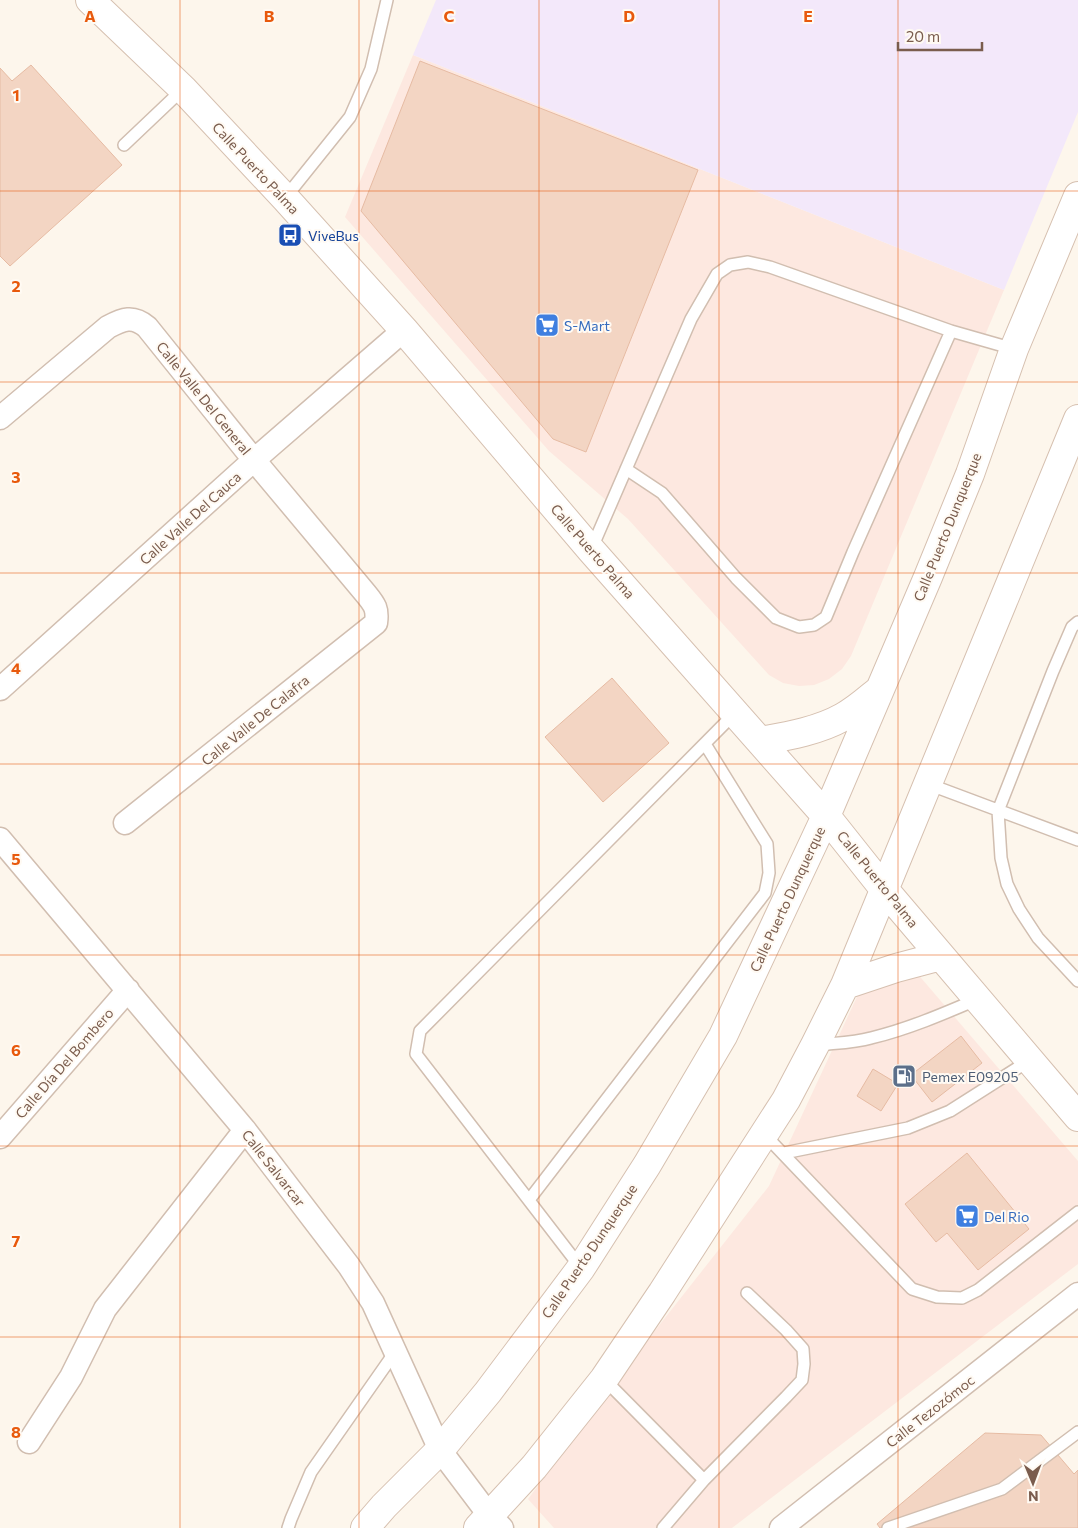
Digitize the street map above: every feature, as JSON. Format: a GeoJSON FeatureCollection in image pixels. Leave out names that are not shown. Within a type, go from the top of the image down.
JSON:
{"type":"FeatureCollection","features":[{"type":"Feature","properties":{"kind":"main road","name":"Calle Puerto Palma"},"geometry":{"type":"LineString","coordinates":[[90,0],[183,89],[404,330],[591,550],[826,816],[884,889],[1030,1060],[1075,1107]]}},
{"type":"Feature","properties":{"kind":"main road","name":"Calle Puerto Dunquerque"},"geometry":{"type":"LineString","coordinates":[[365,1528],[384,1506],[440,1450],[488,1392],[581,1268],[648,1165],[723,1036],[826,816],[928,577],[970,474],[1014,348],[1078,196]]}},
{"type":"Feature","properties":{"kind":"main road"},"geometry":{"type":"LineString","coordinates":[[490,1524],[604,1379],[668,1285],[786,1100],[845,985],[1076,432]]}},
{"type":"Feature","properties":{"kind":"main road"},"geometry":{"type":"LineString","coordinates":[[760,741],[821,727],[844,717],[880,690]]}},
{"type":"Feature","properties":{"kind":"main road"},"geometry":{"type":"LineString","coordinates":[[845,985],[896,968],[941,956]]}},
{"type":"Feature","properties":{"kind":"street","name":"Calle Valle Del General"},"geometry":{"type":"LineString","coordinates":[[0,418],[108,327],[119,321],[131,319],[140,321],[147,327],[254,460],[373,602],[378,612]]}},
{"type":"Feature","properties":{"kind":"street","name":"Calle Valle Del Cauca"},"geometry":{"type":"LineString","coordinates":[[0,689],[254,460],[404,330]]}},
{"type":"Feature","properties":{"kind":"street","name":"Calle Valle De Calafra"},"geometry":{"type":"LineString","coordinates":[[125,823],[376,623],[378,612]]}},
{"type":"Feature","properties":{"kind":"street","name":"Calle Salvarcar"},"geometry":{"type":"LineString","coordinates":[[0,839],[245,1130],[350,1266],[373,1303],[440,1450],[490,1524]]}},
{"type":"Feature","properties":{"kind":"street","name":"Calle Día Del Bombero"},"geometry":{"type":"LineString","coordinates":[[0,1137],[128,990]]}},
{"type":"Feature","properties":{"kind":"street"},"geometry":{"type":"LineString","coordinates":[[29,1442],[71,1377],[105,1310],[245,1130]]}},
{"type":"Feature","properties":{"kind":"street","name":"Calle Tezozómoc"},"geometry":{"type":"LineString","coordinates":[[781,1528],[1078,1294]]}},
{"type":"Feature","properties":{"kind":"lane"},"geometry":{"type":"LineString","coordinates":[[284,198],[350,117],[371,69],[387,0]]}},
{"type":"Feature","properties":{"kind":"lane"},"geometry":{"type":"LineString","coordinates":[[124,144],[183,89]]}},
{"type":"Feature","properties":{"kind":"lane"},"geometry":{"type":"LineString","coordinates":[[591,550],[691,320],[716,274],[730,265],[748,262],[770,267],[951,331],[1014,348]]}},
{"type":"Feature","properties":{"kind":"lane"},"geometry":{"type":"LineString","coordinates":[[626,469],[662,493],[736,578],[776,618],[799,627],[814,625],[826,617],[951,331]]}},
{"type":"Feature","properties":{"kind":"lane"},"geometry":{"type":"LineString","coordinates":[[1078,622],[1072,627],[1052,671],[998,811],[1001,858],[1007,884],[1019,909],[1038,938],[1078,981]]}},
{"type":"Feature","properties":{"kind":"lane"},"geometry":{"type":"LineString","coordinates":[[581,1268],[416,1054],[420,1031],[735,713]]}},
{"type":"Feature","properties":{"kind":"lane"},"geometry":{"type":"LineString","coordinates":[[529,1200],[765,893],[769,873],[767,844],[705,744]]}},
{"type":"Feature","properties":{"kind":"lane"},"geometry":{"type":"LineString","coordinates":[[928,784],[1078,840]]}},
{"type":"Feature","properties":{"kind":"lane"},"geometry":{"type":"LineString","coordinates":[[815,1045],[870,1039],[932,1019],[978,999]]}},
{"type":"Feature","properties":{"kind":"lane"},"geometry":{"type":"LineString","coordinates":[[784,1153],[908,1128],[950,1111],[1030,1060]]}},
{"type":"Feature","properties":{"kind":"lane"},"geometry":{"type":"LineString","coordinates":[[764,1134],[912,1289],[937,1297],[962,1298],[978,1290],[1078,1212]]}},
{"type":"Feature","properties":{"kind":"lane"},"geometry":{"type":"LineString","coordinates":[[663,1528],[704,1480],[802,1380],[803,1349],[747,1293]]}},
{"type":"Feature","properties":{"kind":"lane"},"geometry":{"type":"LineString","coordinates":[[288,1528],[311,1472],[395,1352]]}},
{"type":"Feature","properties":{"kind":"lane"},"geometry":{"type":"LineString","coordinates":[[604,1379],[704,1480]]}},
{"type":"Feature","properties":{"kind":"lane"},"geometry":{"type":"LineString","coordinates":[[888,1528],[1002,1489],[1078,1432]]}},
{"type":"Feature","properties":{"kind":"shaded area"},"geometry":{"type":"Polygon","coordinates":[[[436,0],[1078,0],[1078,112],[1004,290],[413,55],[436,0]]]}},
{"type":"Feature","properties":{"kind":"shaded area"},"geometry":{"type":"Polygon","coordinates":[[[413,55],[1004,290],[851,656],[842,669],[829,679],[814,685],[799,686],[783,683],[769,675],[628,519],[549,451],[345,217],[413,55]]]}},
{"type":"Feature","properties":{"kind":"shaded area"},"geometry":{"type":"Polygon","coordinates":[[[904,958],[1078,1161],[1078,1264],[732,1528],[554,1528],[528,1499],[657,1328],[769,1186],[869,971],[904,958]]]}},
{"type":"Feature","properties":{"kind":"building","name":"S-Mart"},"geometry":{"type":"Polygon","coordinates":[[[420,61],[698,170],[586,452],[553,439],[361,211],[420,61]]]}},
{"type":"Feature","properties":{"kind":"building"},"geometry":{"type":"Polygon","coordinates":[[[31,65],[122,165],[10,266],[0,256],[0,68],[12,81],[31,65]]]}},
{"type":"Feature","properties":{"kind":"building"},"geometry":{"type":"Polygon","coordinates":[[[612,678],[669,743],[603,802],[545,737],[612,678]]]}},
{"type":"Feature","properties":{"kind":"building"},"geometry":{"type":"Polygon","coordinates":[[[961,1036],[982,1063],[932,1102],[911,1075],[961,1036]]]}},
{"type":"Feature","properties":{"kind":"building"},"geometry":{"type":"Polygon","coordinates":[[[873,1069],[898,1084],[881,1111],[857,1096],[873,1069]]]}},
{"type":"Feature","properties":{"kind":"building","name":"Del Rio"},"geometry":{"type":"Polygon","coordinates":[[[967,1153],[1029,1229],[978,1270],[947,1233],[936,1242],[905,1204],[967,1153]]]}},
{"type":"Feature","properties":{"kind":"building"},"geometry":{"type":"Polygon","coordinates":[[[985,1433],[1041,1435],[1074,1474],[1078,1470],[1078,1528],[880,1528],[877,1524],[985,1433]]]}},
{"type":"Feature","properties":{"kind":"place","name":"ViveBus"},"geometry":{"type":"Point","coordinates":[290,235]}},
{"type":"Feature","properties":{"kind":"place","name":"S-Mart"},"geometry":{"type":"Point","coordinates":[547,325]}},
{"type":"Feature","properties":{"kind":"place","name":"Pemex E09205"},"geometry":{"type":"Point","coordinates":[904,1076]}},
{"type":"Feature","properties":{"kind":"place","name":"Del Rio"},"geometry":{"type":"Point","coordinates":[967,1216]}}]}
